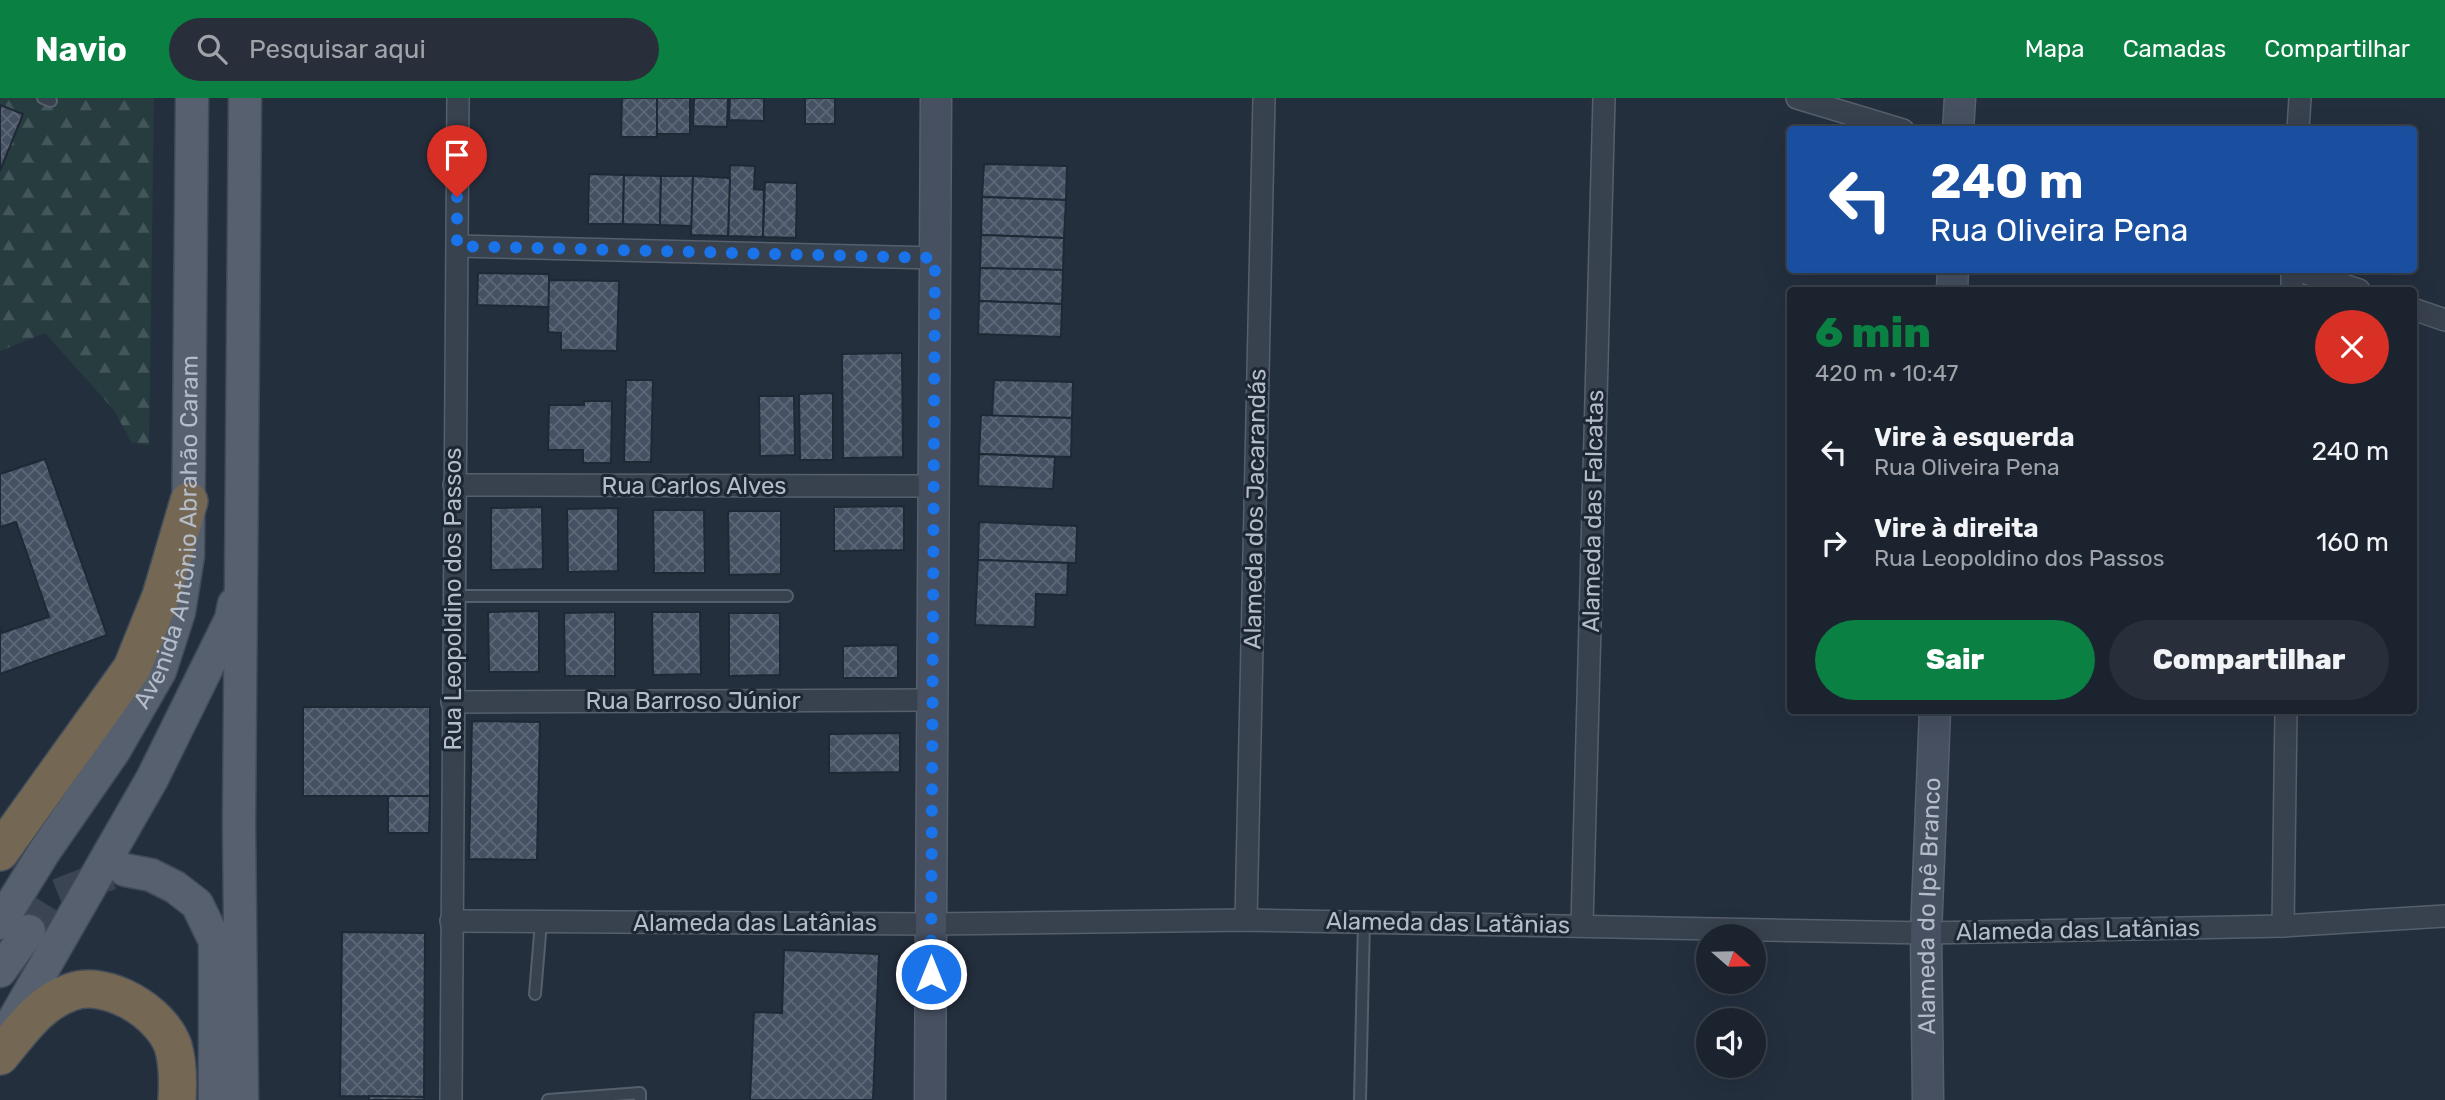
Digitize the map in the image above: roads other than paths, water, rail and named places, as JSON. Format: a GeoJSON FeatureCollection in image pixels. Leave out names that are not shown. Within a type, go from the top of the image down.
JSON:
{"type":"FeatureCollection","features":[{"type":"Feature","properties":{"kind":"highway"},"geometry":{"type":"LineString","coordinates":[[0,852],[132,668],[161,596],[189,501]]}},
{"type":"Feature","properties":{"kind":"highway"},"geometry":{"type":"LineString","coordinates":[[0,1056],[36,1012],[73,991],[111,992],[148,1009],[172,1045],[177,1100]]}},
{"type":"Feature","properties":{"kind":"main road","name":"Avenida Antônio Abrahão Caram"},"geometry":{"type":"LineString","coordinates":[[0,971],[14,927],[44,852],[114,751],[160,671],[179,612],[187,567],[189,501],[192,98]]}},
{"type":"Feature","properties":{"kind":"main road","name":"Avenida Antônio Abrahão Caram"},"geometry":{"type":"LineString","coordinates":[[242,1100],[239,810],[245,98]]}},
{"type":"Feature","properties":{"kind":"main road","name":"Avenida Antônio Abrahão Caram"},"geometry":{"type":"LineString","coordinates":[[0,1044],[152,779],[231,619],[242,560]]}},
{"type":"Feature","properties":{"kind":"main road"},"geometry":{"type":"LineString","coordinates":[[125,870],[150,875],[186,895],[197,904],[215,941],[215,1100]]}},
{"type":"Feature","properties":{"kind":"street","name":"Rua Leopoldino dos Passos"},"geometry":{"type":"LineString","coordinates":[[451,1100],[458,98]]}},
{"type":"Feature","properties":{"kind":"street"},"geometry":{"type":"LineString","coordinates":[[930,1100],[936,98]]}},
{"type":"Feature","properties":{"kind":"street","name":"Alameda dos Jacarandás"},"geometry":{"type":"LineString","coordinates":[[1246,920],[1264,98]]}},
{"type":"Feature","properties":{"kind":"street","name":"Alameda das Falcatas"},"geometry":{"type":"LineString","coordinates":[[1582,925],[1604,98]]}},
{"type":"Feature","properties":{"kind":"street"},"geometry":{"type":"LineString","coordinates":[[1797,98],[1890,126]]}},
{"type":"Feature","properties":{"kind":"street"},"geometry":{"type":"LineString","coordinates":[[1958,126],[1959,98]]}},
{"type":"Feature","properties":{"kind":"street"},"geometry":{"type":"LineString","coordinates":[[2298,126],[2300,98]]}},
{"type":"Feature","properties":{"kind":"street"},"geometry":{"type":"LineString","coordinates":[[457,246],[935,258]]}},
{"type":"Feature","properties":{"kind":"street"},"geometry":{"type":"LineString","coordinates":[[2305,273],[2349,287]]}},
{"type":"Feature","properties":{"kind":"street"},"geometry":{"type":"LineString","coordinates":[[2417,310],[2445,320]]}},
{"type":"Feature","properties":{"kind":"street","name":"Rua Carlos Alves"},"geometry":{"type":"LineString","coordinates":[[454,485],[934,486]]}},
{"type":"Feature","properties":{"kind":"street","name":"Rua Barroso Júnior"},"geometry":{"type":"LineString","coordinates":[[452,702],[933,700]]}},
{"type":"Feature","properties":{"kind":"street","name":"Alameda do Ipê Branco"},"geometry":{"type":"LineString","coordinates":[[1927,1100],[1926,933],[1935,714]]}},
{"type":"Feature","properties":{"kind":"street"},"geometry":{"type":"LineString","coordinates":[[2283,926],[2286,714]]}},
{"type":"Feature","properties":{"kind":"street","name":"Alameda das Latânias"},"geometry":{"type":"LineString","coordinates":[[451,921],[931,924],[1246,920],[1926,933],[2283,926],[2445,916]]}},
{"type":"Feature","properties":{"kind":"lane"},"geometry":{"type":"LineString","coordinates":[[453,596],[787,596]]}},
{"type":"Feature","properties":{"kind":"lane"},"geometry":{"type":"LineString","coordinates":[[1360,1100],[1364,921]]}},
{"type":"Feature","properties":{"kind":"lane"},"geometry":{"type":"LineString","coordinates":[[535,993],[541,922]]}},
{"type":"Feature","properties":{"kind":"lane"},"geometry":{"type":"LineString","coordinates":[[548,1100],[640,1093],[640,1100]]}},
{"type":"Feature","properties":{"kind":"tunnel"},"geometry":{"type":"LineString","coordinates":[[29,931],[50,898],[110,874]]}}]}
